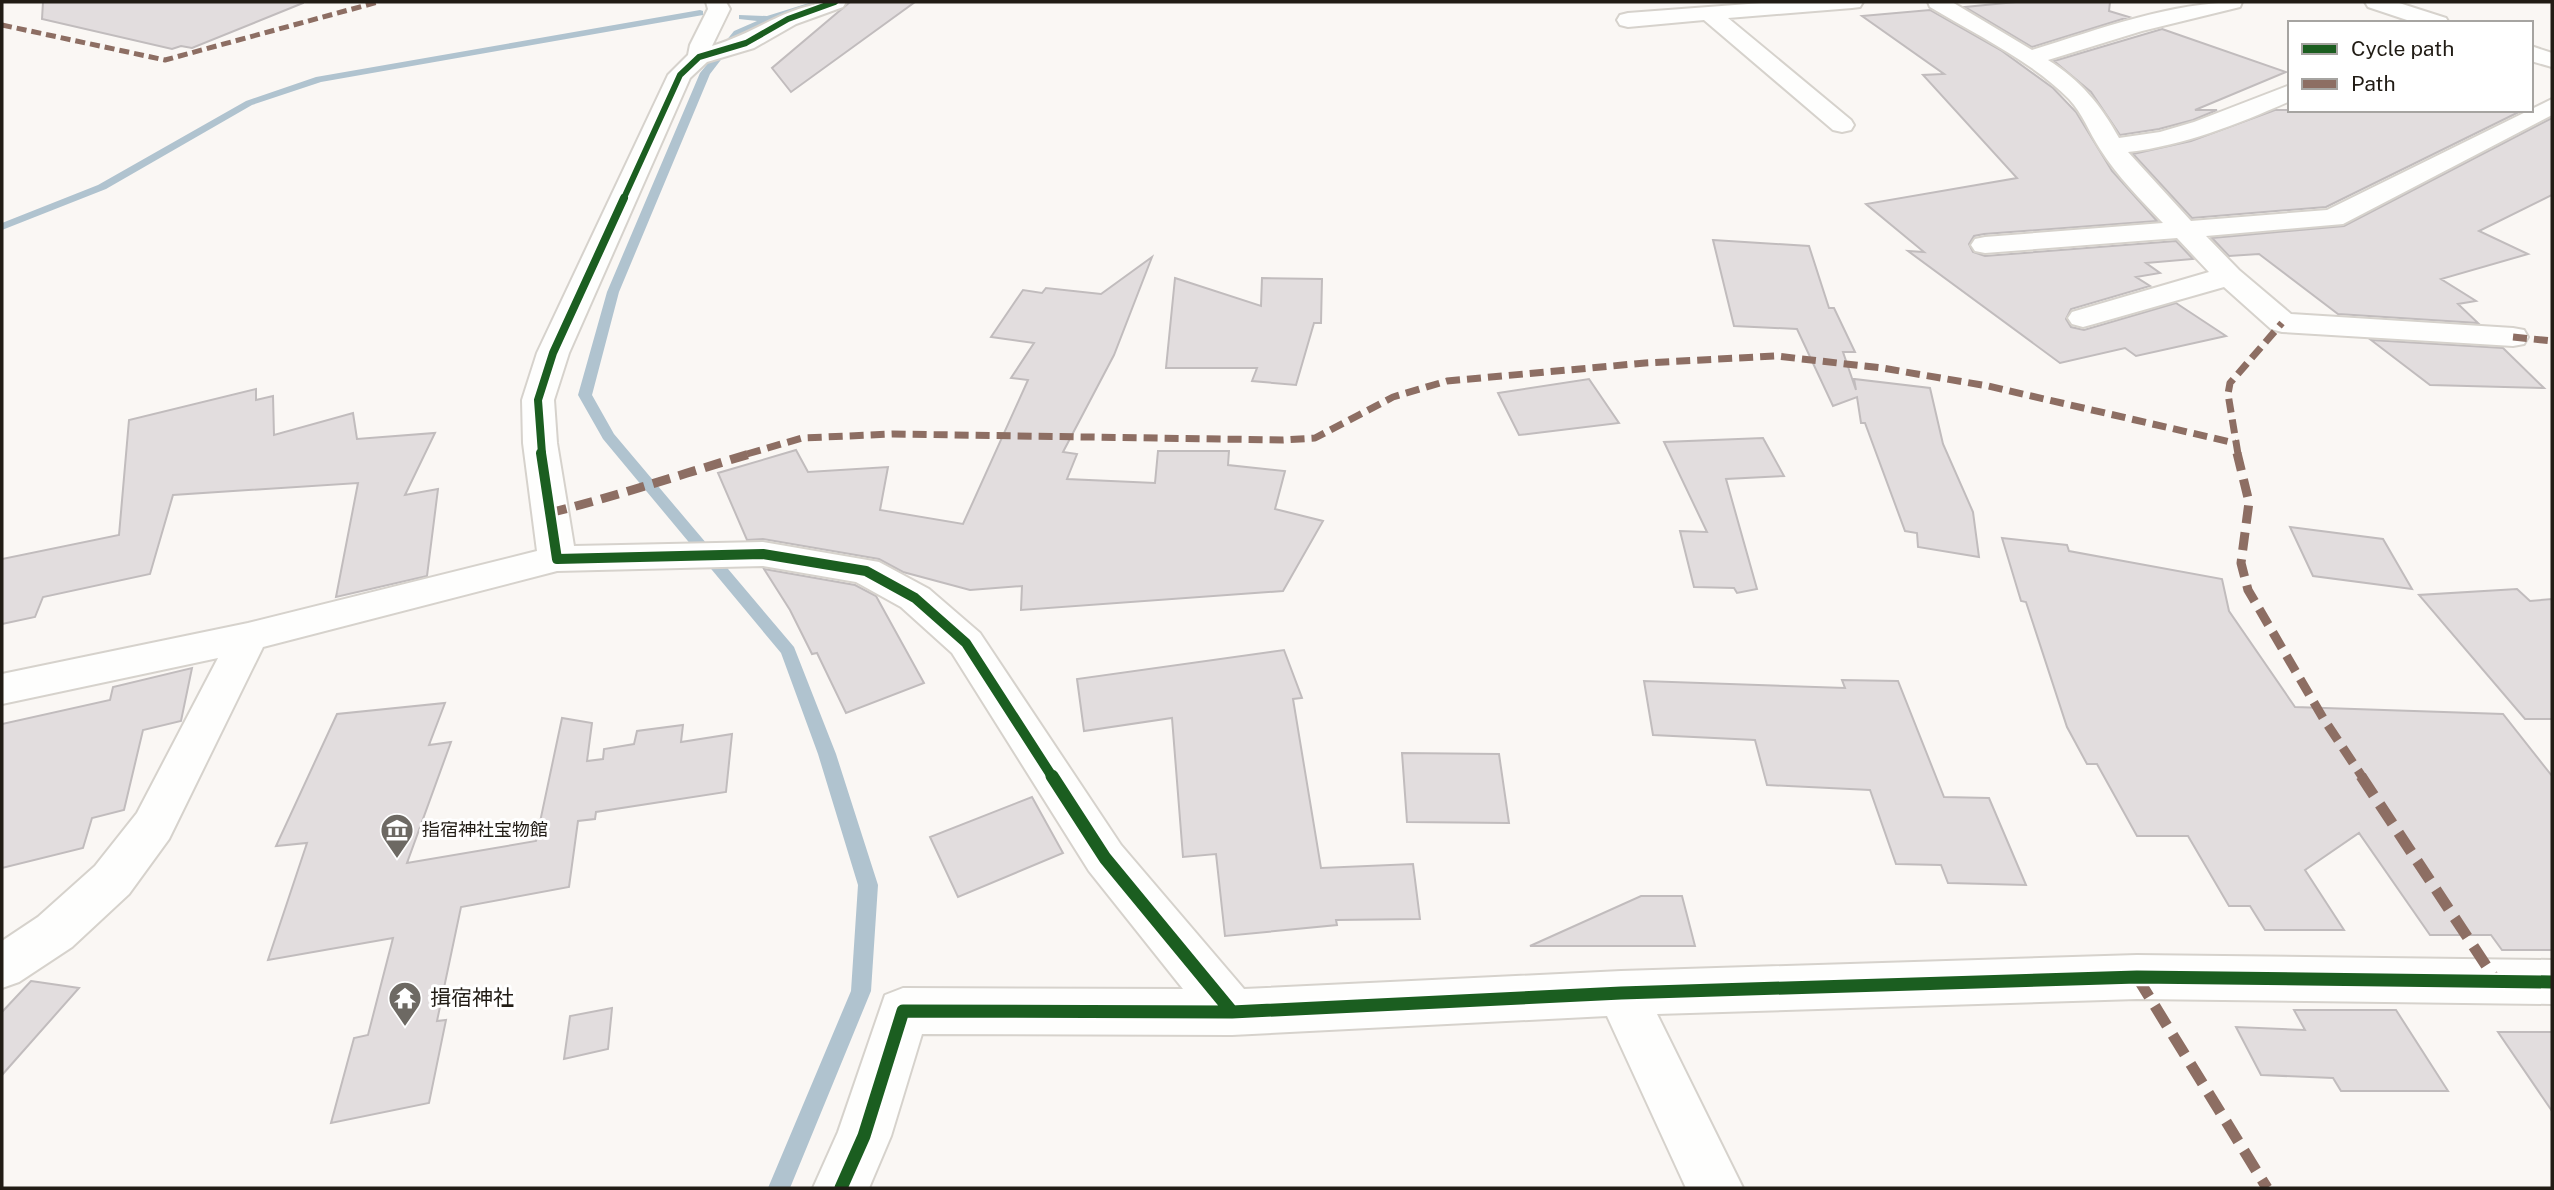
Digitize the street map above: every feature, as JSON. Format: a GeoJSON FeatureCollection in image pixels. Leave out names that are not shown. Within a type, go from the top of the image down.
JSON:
{"type":"FeatureCollection","features":[{"type":"Feature","properties":{"kind":"street"},"geometry":{"type":"LineString","coordinates":[[699,57],[701,45],[719,9],[716,2]]}},
{"type":"Feature","properties":{"kind":"street"},"geometry":{"type":"LineString","coordinates":[[557,559],[540,443],[538,400],[553,354],[680,75],[699,57],[746,43],[788,19],[835,2]]}},
{"type":"Feature","properties":{"kind":"street"},"geometry":{"type":"LineString","coordinates":[[1628,20],[1852,2]]}},
{"type":"Feature","properties":{"kind":"street"},"geometry":{"type":"LineString","coordinates":[[1938,2],[2055,74],[2077,94],[2092,111],[2111,147],[2132,174],[2229,276],[2282,323],[2513,337]]}},
{"type":"Feature","properties":{"kind":"street"},"geometry":{"type":"LineString","coordinates":[[2030,58],[2134,26],[2232,2]]}},
{"type":"Feature","properties":{"kind":"street"},"geometry":{"type":"LineString","coordinates":[[2376,2],[2432,21]]}},
{"type":"Feature","properties":{"kind":"street"},"geometry":{"type":"LineString","coordinates":[[1708,13],[1842,125]]}},
{"type":"Feature","properties":{"kind":"street"},"geometry":{"type":"LineString","coordinates":[[2533,54],[2552,60]]}},
{"type":"Feature","properties":{"kind":"street"},"geometry":{"type":"LineString","coordinates":[[2111,147],[2146,143],[2195,132],[2288,93]]}},
{"type":"Feature","properties":{"kind":"street"},"geometry":{"type":"LineString","coordinates":[[1985,245],[2333,218],[2548,111]]}},
{"type":"Feature","properties":{"kind":"street"},"geometry":{"type":"LineString","coordinates":[[2083,318],[2229,276]]}},
{"type":"Feature","properties":{"kind":"street"},"geometry":{"type":"LineString","coordinates":[[2,689],[248,637],[557,559],[763,554],[866,572],[915,598],[966,643],[1105,858],[1232,1012]]}},
{"type":"Feature","properties":{"kind":"street"},"geometry":{"type":"LineString","coordinates":[[2,967],[55,932],[103,888],[153,826],[248,637]]}},
{"type":"Feature","properties":{"kind":"street"},"geometry":{"type":"LineString","coordinates":[[841,1188],[864,1136],[903,1012],[1232,1012],[1620,993],[2137,977],[2552,982]]}},
{"type":"Feature","properties":{"kind":"street"},"geometry":{"type":"LineString","coordinates":[[1620,993],[1716,1188]]}},
{"type":"Feature","properties":{"kind":"building"},"geometry":{"type":"Polygon","coordinates":[[[43,2],[303,3],[192,48],[181,46],[172,49],[42,19],[43,2]]]}},
{"type":"Feature","properties":{"kind":"building"},"geometry":{"type":"Polygon","coordinates":[[[850,2],[915,2],[791,92],[772,68],[850,2]]]}},
{"type":"Feature","properties":{"kind":"building"},"geometry":{"type":"Polygon","coordinates":[[[2016,2],[2110,2],[2109,11],[2129,17],[2032,47],[1965,7],[2016,2]]]}},
{"type":"Feature","properties":{"kind":"building"},"geometry":{"type":"Polygon","coordinates":[[[1930,10],[2002,51],[2053,88],[2076,112],[2112,171],[2157,221],[1984,234],[1974,236],[1969,244],[1973,252],[1985,256],[2176,241],[2193,259],[2146,263],[2160,273],[2136,277],[2150,286],[2071,309],[2066,319],[2071,327],[2084,330],[2176,303],[2226,336],[2136,356],[2125,348],[2060,363],[1908,251],[1924,252],[1866,204],[2017,178],[1923,75],[1944,74],[1862,16],[1930,10]]]}},
{"type":"Feature","properties":{"kind":"building"},"geometry":{"type":"Polygon","coordinates":[[[2162,29],[2286,72],[2195,110],[2217,110],[2193,120],[2120,135],[2091,92],[2054,61],[2162,29]]]}},
{"type":"Feature","properties":{"kind":"building"},"geometry":{"type":"Polygon","coordinates":[[[2275,110],[2519,112],[2326,207],[2192,218],[2133,154],[2191,141],[2275,110]]]}},
{"type":"Feature","properties":{"kind":"building"},"geometry":{"type":"Polygon","coordinates":[[[2552,118],[2552,195],[2479,231],[2528,254],[2441,279],[2476,301],[2458,304],[2478,323],[2338,314],[2259,254],[2229,256],[2212,238],[2344,226],[2552,118]]]}},
{"type":"Feature","properties":{"kind":"building"},"geometry":{"type":"Polygon","coordinates":[[[1713,240],[1809,246],[1829,308],[1834,308],[1855,352],[1843,352],[1856,390],[1854,379],[1930,388],[1943,444],[1973,512],[1979,557],[1918,547],[1917,533],[1905,531],[1865,423],[1861,423],[1857,397],[1833,406],[1797,329],[1734,326],[1713,240]]]}},
{"type":"Feature","properties":{"kind":"building"},"geometry":{"type":"Polygon","coordinates":[[[1152,257],[1114,355],[1063,452],[1077,454],[1067,479],[1155,483],[1158,451],[1229,451],[1228,465],[1285,471],[1275,509],[1323,521],[1283,591],[1021,610],[1022,586],[970,590],[903,572],[879,559],[763,539],[747,540],[718,473],[796,450],[808,472],[888,467],[880,510],[963,524],[1028,380],[1011,378],[1034,343],[991,337],[1023,290],[1042,293],[1046,288],[1101,294],[1152,257]]]}},
{"type":"Feature","properties":{"kind":"building"},"geometry":{"type":"Polygon","coordinates":[[[1175,278],[1261,306],[1262,278],[1322,279],[1321,323],[1314,323],[1296,385],[1252,381],[1257,368],[1166,368],[1175,278]]]}},
{"type":"Feature","properties":{"kind":"building"},"geometry":{"type":"Polygon","coordinates":[[[2371,340],[2503,348],[2544,388],[2430,385],[2371,340]]]}},
{"type":"Feature","properties":{"kind":"building"},"geometry":{"type":"Polygon","coordinates":[[[1589,379],[1619,423],[1519,435],[1498,393],[1589,379]]]}},
{"type":"Feature","properties":{"kind":"building"},"geometry":{"type":"Polygon","coordinates":[[[256,389],[256,400],[273,396],[274,435],[353,413],[357,439],[435,433],[405,495],[438,489],[427,576],[336,597],[358,483],[173,495],[150,574],[43,597],[35,617],[2,624],[2,559],[119,535],[129,420],[256,389]]]}},
{"type":"Feature","properties":{"kind":"building"},"geometry":{"type":"Polygon","coordinates":[[[1763,438],[1784,476],[1726,479],[1757,589],[1737,593],[1734,588],[1694,587],[1680,531],[1707,532],[1664,442],[1763,438]]]}},
{"type":"Feature","properties":{"kind":"building"},"geometry":{"type":"Polygon","coordinates":[[[2290,527],[2383,539],[2412,589],[2313,576],[2290,527]]]}},
{"type":"Feature","properties":{"kind":"building"},"geometry":{"type":"Polygon","coordinates":[[[2002,538],[2067,545],[2069,551],[2222,579],[2229,611],[2295,707],[2503,714],[2552,776],[2552,950],[2502,950],[2491,935],[2430,935],[2359,833],[2305,870],[2344,930],[2265,930],[2250,906],[2229,906],[2188,836],[2137,836],[2097,764],[2087,764],[2067,727],[2026,602],[2021,601],[2002,538]]]}},
{"type":"Feature","properties":{"kind":"building"},"geometry":{"type":"Polygon","coordinates":[[[764,569],[855,585],[876,596],[924,683],[846,713],[817,653],[812,654],[790,610],[764,569]]]}},
{"type":"Feature","properties":{"kind":"building"},"geometry":{"type":"Polygon","coordinates":[[[2517,589],[2530,601],[2552,599],[2552,719],[2525,719],[2419,595],[2517,589]]]}},
{"type":"Feature","properties":{"kind":"building"},"geometry":{"type":"Polygon","coordinates":[[[1284,650],[1302,698],[1293,699],[1321,868],[1413,864],[1420,919],[1336,920],[1337,925],[1225,936],[1216,854],[1183,857],[1172,718],[1084,731],[1077,679],[1284,650]]]}},
{"type":"Feature","properties":{"kind":"building"},"geometry":{"type":"Polygon","coordinates":[[[192,668],[181,721],[143,730],[124,810],[92,818],[83,848],[2,868],[2,724],[110,700],[113,687],[192,668]]]}},
{"type":"Feature","properties":{"kind":"building"},"geometry":{"type":"Polygon","coordinates":[[[1842,680],[1898,681],[1944,797],[1989,798],[2026,885],[1948,883],[1941,865],[1896,864],[1870,790],[1767,785],[1755,740],[1653,735],[1644,681],[1845,688],[1842,680]]]}},
{"type":"Feature","properties":{"kind":"building"},"geometry":{"type":"Polygon","coordinates":[[[445,703],[429,745],[451,742],[407,863],[536,841],[562,718],[592,723],[587,761],[603,759],[604,749],[634,744],[637,731],[683,725],[681,742],[732,734],[726,792],[596,812],[595,819],[578,821],[569,887],[461,907],[437,1021],[446,1020],[429,1103],[331,1123],[354,1038],[368,1035],[393,938],[268,960],[307,843],[276,846],[337,714],[445,703]]]}},
{"type":"Feature","properties":{"kind":"building"},"geometry":{"type":"Polygon","coordinates":[[[1402,753],[1499,754],[1509,823],[1407,822],[1402,753]]]}},
{"type":"Feature","properties":{"kind":"building"},"geometry":{"type":"Polygon","coordinates":[[[1032,797],[1063,853],[958,897],[930,837],[1032,797]]]}},
{"type":"Feature","properties":{"kind":"building"},"geometry":{"type":"Polygon","coordinates":[[[1641,896],[1682,896],[1695,946],[1530,946],[1641,896]]]}},
{"type":"Feature","properties":{"kind":"building"},"geometry":{"type":"Polygon","coordinates":[[[31,981],[79,988],[2,1075],[2,1012],[31,981]]]}},
{"type":"Feature","properties":{"kind":"building"},"geometry":{"type":"Polygon","coordinates":[[[612,1008],[608,1049],[564,1059],[570,1016],[612,1008]]]}},
{"type":"Feature","properties":{"kind":"building"},"geometry":{"type":"Polygon","coordinates":[[[2294,1010],[2396,1010],[2448,1091],[2341,1091],[2333,1078],[2261,1075],[2236,1027],[2305,1030],[2294,1010]]]}},
{"type":"Feature","properties":{"kind":"building"},"geometry":{"type":"Polygon","coordinates":[[[2498,1032],[2552,1032],[2552,1111],[2498,1032]]]}},
{"type":"Feature","properties":{"kind":"waterway"},"geometry":{"type":"LineString","coordinates":[[768,19],[820,2]]}},
{"type":"Feature","properties":{"kind":"waterway"},"geometry":{"type":"LineString","coordinates":[[2,227],[102,187],[249,103],[319,79],[700,13]]}},
{"type":"Feature","properties":{"kind":"waterway"},"geometry":{"type":"LineString","coordinates":[[742,17],[768,19]]}},
{"type":"Feature","properties":{"kind":"waterway"},"geometry":{"type":"LineString","coordinates":[[768,19],[737,33],[705,73],[613,292],[585,395],[608,436],[788,651],[827,754],[868,885],[861,991],[779,1188]]}},
{"type":"Feature","properties":{"kind":"marked path"},"geometry":{"type":"LineString","coordinates":[[2,25],[165,60],[378,2]]}},
{"type":"Feature","properties":{"kind":"marked path"},"geometry":{"type":"LineString","coordinates":[[2282,323],[2230,383],[2228,394],[2235,443],[2249,502],[2241,563],[2248,590],[2323,718],[2497,982]]}},
{"type":"Feature","properties":{"kind":"marked path"},"geometry":{"type":"LineString","coordinates":[[2513,337],[2552,341]]}},
{"type":"Feature","properties":{"kind":"marked path"},"geometry":{"type":"LineString","coordinates":[[549,513],[618,496],[673,476],[802,438],[893,434],[1283,440],[1315,438],[1393,397],[1447,381],[1645,363],[1776,356],[1882,368],[1988,386],[2235,443]]}},
{"type":"Feature","properties":{"kind":"marked path"},"geometry":{"type":"LineString","coordinates":[[2137,977],[2267,1188]]}},
{"type":"Feature","properties":{"kind":"cycle path"},"geometry":{"type":"LineString","coordinates":[[835,2],[788,19],[746,43],[699,57],[680,75],[553,353],[538,400],[540,443],[557,559],[763,554],[866,571],[915,598],[966,643],[1105,858],[1232,1012]]}},
{"type":"Feature","properties":{"kind":"cycle path"},"geometry":{"type":"LineString","coordinates":[[841,1188],[864,1136],[903,1011],[1232,1012],[1621,993],[2137,977],[2552,982]]}},
{"type":"Feature","properties":{"kind":"place","name":"指宿神社宝物館"},"geometry":{"type":"Point","coordinates":[397,860]}},
{"type":"Feature","properties":{"kind":"place","name":"揖宿神社"},"geometry":{"type":"Point","coordinates":[405,1028]}}]}
